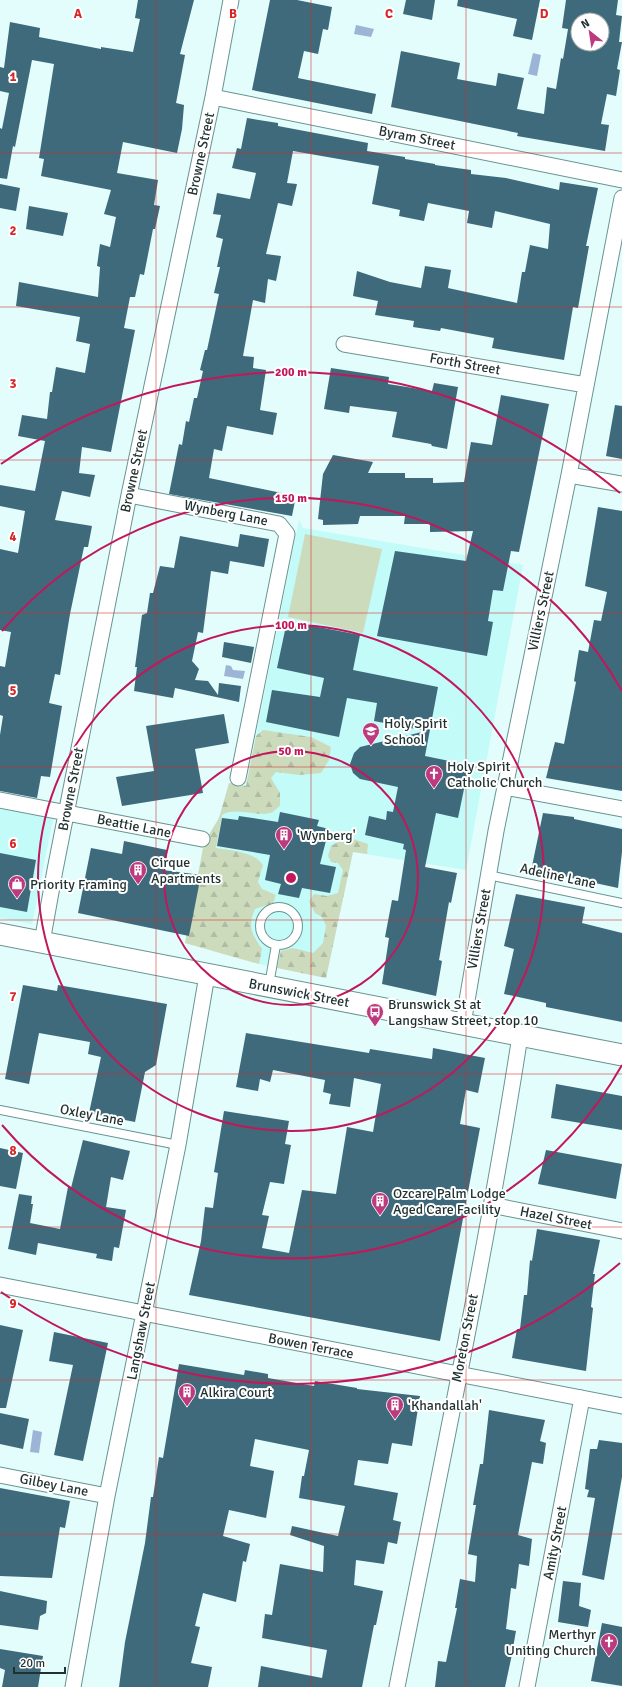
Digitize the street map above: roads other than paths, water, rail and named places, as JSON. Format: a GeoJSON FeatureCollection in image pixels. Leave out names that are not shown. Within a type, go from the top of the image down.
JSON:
{"type":"FeatureCollection","features":[{"type":"Feature","properties":{"kind":"main road","name":"Brunswick Street"},"geometry":{"type":"LineString","coordinates":[[0,934],[622,1055]]}},
{"type":"Feature","properties":{"kind":"street","name":"Browne Street"},"geometry":{"type":"LineString","coordinates":[[42,942],[66,812],[129,495],[232,0]]}},
{"type":"Feature","properties":{"kind":"street","name":"Byram Street"},"geometry":{"type":"LineString","coordinates":[[213,97],[622,180]]}},
{"type":"Feature","properties":{"kind":"street","name":"Villiers Street"},"geometry":{"type":"LineString","coordinates":[[463,1024],[488,875],[505,787],[586,385],[615,268],[622,198]]}},
{"type":"Feature","properties":{"kind":"street","name":"Forth Street"},"geometry":{"type":"LineString","coordinates":[[344,344],[586,385]]}},
{"type":"Feature","properties":{"kind":"street"},"geometry":{"type":"LineString","coordinates":[[569,475],[622,484]]}},
{"type":"Feature","properties":{"kind":"street","name":"Wynberg Lane"},"geometry":{"type":"LineString","coordinates":[[129,495],[279,524],[287,534],[238,778]]}},
{"type":"Feature","properties":{"kind":"street"},"geometry":{"type":"LineString","coordinates":[[505,787],[622,809]]}},
{"type":"Feature","properties":{"kind":"street","name":"Beattie Lane"},"geometry":{"type":"LineString","coordinates":[[0,800],[202,839]]}},
{"type":"Feature","properties":{"kind":"street","name":"Langshaw Street"},"geometry":{"type":"LineString","coordinates":[[73,1687],[108,1496],[178,1145],[207,975]]}},
{"type":"Feature","properties":{"kind":"street","name":"Moreton Street"},"geometry":{"type":"LineString","coordinates":[[397,1687],[491,1205],[509,1109],[520,1036]]}},
{"type":"Feature","properties":{"kind":"street","name":"Hazel Street"},"geometry":{"type":"LineString","coordinates":[[491,1205],[622,1231]]}},
{"type":"Feature","properties":{"kind":"street","name":"Bowen Terrace"},"geometry":{"type":"LineString","coordinates":[[0,1285],[622,1406]]}},
{"type":"Feature","properties":{"kind":"street","name":"Amity Street"},"geometry":{"type":"LineString","coordinates":[[527,1687],[582,1398]]}},
{"type":"Feature","properties":{"kind":"street","name":"Gilbey Lane"},"geometry":{"type":"LineString","coordinates":[[0,1475],[108,1496]]}},
{"type":"Feature","properties":{"kind":"lane","name":"Adeline Lane"},"geometry":{"type":"LineString","coordinates":[[488,875],[622,903]]}},
{"type":"Feature","properties":{"kind":"lane"},"geometry":{"type":"LineString","coordinates":[[273,907],[285,907],[295,914],[298,926],[297,932],[290,942],[284,945],[276,945],[265,940],[261,934],[260,921],[267,910],[273,907]]}},
{"type":"Feature","properties":{"kind":"lane"},"geometry":{"type":"LineString","coordinates":[[268,987],[276,945]]}},
{"type":"Feature","properties":{"kind":"lane","name":"Oxley Lane"},"geometry":{"type":"LineString","coordinates":[[0,1110],[178,1145]]}},
{"type":"Feature","properties":{"kind":"place","name":"Holy Spirit School"},"geometry":{"type":"Point","coordinates":[371,746]}},
{"type":"Feature","properties":{"kind":"place","name":"Holy Spirit Catholic Church"},"geometry":{"type":"Point","coordinates":[434,789]}},
{"type":"Feature","properties":{"kind":"place","name":"'Wynberg'"},"geometry":{"type":"Point","coordinates":[284,850]}},
{"type":"Feature","properties":{"kind":"place","name":"Cirque Apartments"},"geometry":{"type":"Point","coordinates":[138,885]}},
{"type":"Feature","properties":{"kind":"place","name":"Priority Framing"},"geometry":{"type":"Point","coordinates":[17,899]}},
{"type":"Feature","properties":{"kind":"place","name":"Brunswick St at Langshaw Street, stop 10"},"geometry":{"type":"Point","coordinates":[375,1027]}},
{"type":"Feature","properties":{"kind":"place","name":"Ozcare Palm Lodge Aged Care Facility"},"geometry":{"type":"Point","coordinates":[380,1216]}},
{"type":"Feature","properties":{"kind":"place","name":"Alkira Court"},"geometry":{"type":"Point","coordinates":[187,1407]}},
{"type":"Feature","properties":{"kind":"place","name":"'Khandallah'"},"geometry":{"type":"Point","coordinates":[395,1420]}},
{"type":"Feature","properties":{"kind":"place","name":"Merthyr Uniting Church"},"geometry":{"type":"Point","coordinates":[609,1657]}}]}
